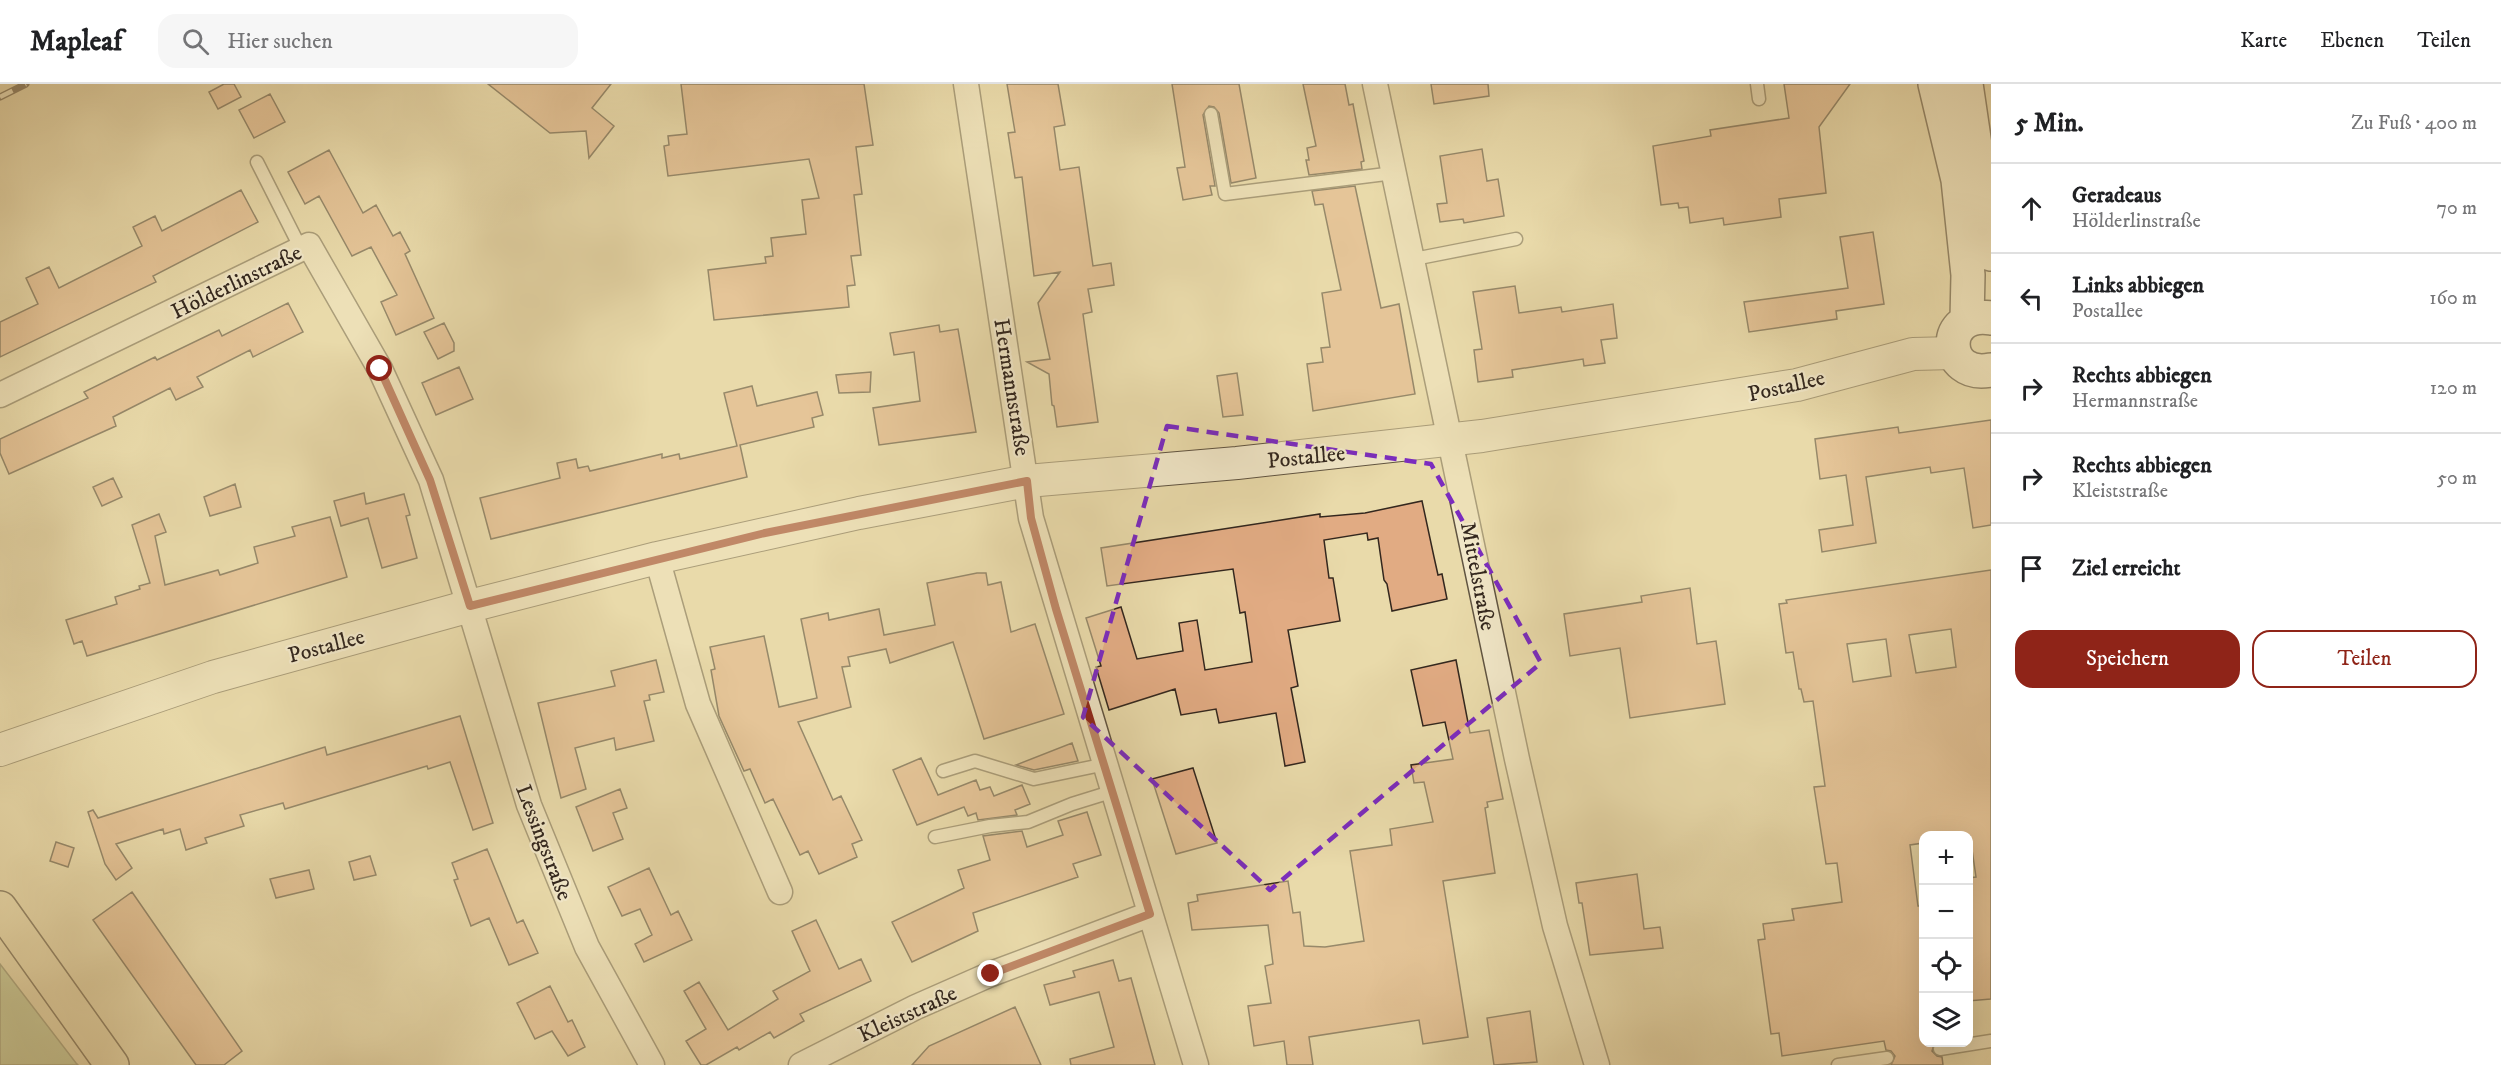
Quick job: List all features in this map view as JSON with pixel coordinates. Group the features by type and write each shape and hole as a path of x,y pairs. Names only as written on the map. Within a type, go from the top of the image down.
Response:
{"main road":[{"path":"1935,84 1958,180 1968,275 1979,319 1955,334 1954,353 1963,367 1978,373 1991,370"},
{"path":"1966,84 1983,151 1991,254"},
{"path":"0,908 112,1065"}],"street":[{"name":"Hermannstraße","path":"966,84 1031,518 1196,1065"},
{"name":"Mittelstraße","path":"1375,84 1414,259 1515,748 1555,926 1597,1065"},
{"name":"Hölderlinstraße","path":"0,395 309,245 380,369 430,480 470,606"},
{"name":"Postallee","path":"0,750 213,676 657,558 859,513 1027,481 1237,463 1452,440 1755,393 1797,385 1913,354 1954,353"},
{"path":"657,558 698,704 780,892"},
{"name":"Lessingstraße","path":"470,606 533,815 587,947 652,1065"},
{"name":"Kleiststraße","path":"801,1065 916,1007 991,974 1150,914"}],"lane":[{"path":"1757,84 1760,99"},
{"path":"1210,114 1225,194 1394,173"},
{"path":"257,162 301,249"},
{"path":"1414,259 1516,239"},
{"path":"943,771 975,761 1034,779 1106,764"},
{"path":"935,837 990,826 1028,822 1072,804 1114,791"},
{"path":"1941,1049 1991,1041"},
{"path":"1838,1065 1887,1058"}],"highlighted area":[{"path":"1167,426 1431,464 1541,663 1270,890 1083,717"}],"green space":[{"path":"0,964 76,1063 78,1065 0,1065"}],"building":[{"path":"224,84 234,84 241,97 218,109 209,92"},
{"path":"488,84 611,84 592,108 614,126 589,158 586,131 550,133"},
{"path":"681,84 864,84 873,145 856,147 862,194 854,195 861,255 851,256 855,285 847,286 849,307 714,320 708,270 766,263 765,257 773,256 771,238 806,234 802,200 819,198 809,159 668,176 664,146 669,145 668,136 687,134"},
{"path":"1007,84 1058,84 1065,125 1054,127 1060,170 1079,167 1093,266 1111,263 1114,285 1088,289 1092,312 1083,314 1098,422 1057,427 1049,374 1027,362 1050,359 1038,303 1060,272 1034,276 1022,177 1015,178 1008,133 1015,132"},
{"path":"1172,84 1239,84 1256,178 1231,183 1219,113 1214,107 1209,106 1203,115 1215,186 1210,186 1212,195 1183,200 1177,168 1185,167"},
{"path":"1303,84 1345,84 1349,105 1353,104 1364,161 1361,162 1362,169 1309,175 1306,160 1309,160 1307,148 1316,146"},
{"path":"1431,84 1488,84 1489,96 1434,104"},
{"path":"1784,84 1850,84 1819,127 1826,193 1779,199 1781,217 1724,225 1723,218 1690,223 1688,207 1679,208 1678,203 1661,205 1653,146 1711,136 1710,130 1789,118"},
{"path":"270,94 285,122 254,138 239,110"},
{"path":"1482,149 1487,181 1498,179 1504,216 1464,223 1463,219 1440,222 1437,204 1447,203 1440,156"},
{"path":"329,150 363,213 376,205 393,236 400,232 410,251 405,254 434,318 396,335 381,302 397,295 371,247 352,256 319,196 305,204 288,172"},
{"path":"1355,186 1381,308 1399,304 1415,394 1313,411 1307,364 1323,362 1321,348 1330,347 1322,293 1341,290 1323,204 1315,205 1312,191"},
{"path":"241,190 258,222 153,276 156,282 0,357 0,322 38,304 26,278 49,267 59,288 142,246 133,227 155,216 162,231"},
{"path":"1873,232 1884,304 1836,311 1837,319 1749,332 1744,302 1848,288 1840,237"},
{"path":"1515,286 1519,313 1561,307 1562,312 1613,304 1617,338 1601,340 1605,363 1584,366 1583,359 1512,370 1513,377 1478,382 1474,350 1482,349 1473,292"},
{"path":"288,303 303,332 253,357 250,350 197,377 203,387 176,400 170,388 113,417 116,426 9,474 0,453 0,439 88,398 84,392 155,357 157,360 219,330 222,336"},
{"path":"444,323 454,343 454,351 438,359 424,332"},
{"path":"939,325 940,332 958,329 976,432 879,445 873,408 920,401 914,352 894,355 890,333"},
{"path":"459,367 473,399 436,415 422,383"},
{"path":"871,372 870,392 839,393 836,375"},
{"path":"1237,373 1243,415 1223,417 1217,376"},
{"path":"752,386 757,406 817,392 823,415 812,418 814,427 740,445 747,477 491,539 480,498 560,478 557,463 576,459 578,468 588,466 590,471 662,454 662,458 679,454 680,459 737,446 724,393"},
{"path":"1991,420 1991,525 1973,528 1964,468 1931,473 1930,467 1866,477 1876,543 1822,552 1819,530 1853,525 1846,475 1820,479 1815,439 1898,427 1899,433"},
{"path":"113,478 122,497 102,506 93,487"},
{"path":"235,484 241,507 210,516 204,497"},
{"path":"364,493 366,504 404,494 410,515 406,516 417,558 382,568 368,518 341,526 334,501"},
{"path":"1422,501 1438,575 1442,574 1447,599 1392,611 1387,584 1384,580 1378,538 1368,540 1367,533 1324,540 1329,578 1333,578 1340,621 1288,630 1298,686 1291,688 1305,762 1285,766 1276,713 1219,723 1216,709 1181,715 1175,689 1109,710 1096,667 1101,666 1086,618 1121,607 1137,659 1183,651 1179,623 1197,620 1205,670 1252,662 1245,612 1240,613 1233,569 1107,586 1101,548 1320,514 1320,517 1365,513"},
{"path":"159,514 166,532 155,536 165,585 218,570 220,575 258,563 254,547 295,536 292,527 330,517 347,577 87,656 82,641 74,644 66,620 117,604 115,597 140,589 139,586 150,583 132,525"},
{"path":"1991,570 1991,999 1973,1001 1973,877 1976,877 1973,831 1919,831 1919,844 1910,845 1919,906 1919,1047 1933,1047 1932,1051 1942,1057 1943,1065 1891,1065 1895,1056 1891,1051 1886,1050 1884,1041 1782,1056 1779,1033 1771,1034 1758,940 1765,939 1763,924 1794,920 1792,909 1842,902 1837,863 1826,864 1814,787 1825,786 1813,701 1804,702 1801,689 1799,689 1793,652 1786,653 1779,604 1787,603 1786,600","holes":["1951,629 1956,667 1916,673 1909,635","1886,639 1891,676 1853,682 1847,644"]},
{"path":"986,573 988,585 1001,582 1011,632 1035,624 1064,714 984,739 953,642 890,663 886,649 848,657 850,666 842,667 851,707 798,722 833,800 841,796 862,840 852,844 857,857 819,874 808,851 800,855 773,799 765,803 750,769 744,771 719,716 711,670 715,669 710,647 764,636 779,707 817,698 801,619 828,613 829,620 879,609 884,635 935,625 927,583"},
{"path":"1690,588 1697,644 1716,641 1725,704 1630,718 1620,648 1570,656 1564,614 1642,602 1641,596"},
{"path":"656,660 664,692 649,695 650,700 644,701 654,741 616,750 614,738 575,748 586,789 561,798 538,703 615,686 611,671"},
{"path":"1456,660 1470,733 1489,730 1503,799 1487,802 1488,807 1485,808 1495,873 1443,881 1468,1037 1423,1044 1419,1020 1309,1037 1313,1065 1287,1065 1284,1041 1254,1046 1248,1006 1271,1003 1265,966 1273,964 1268,925 1192,930 1188,903 1198,901 1197,895 1288,881 1293,913 1300,912 1304,946 1325,947 1364,941 1350,851 1392,845 1390,829 1433,822 1424,782 1414,783 1411,765 1453,759 1445,722 1423,726 1411,670"},
{"path":"460,716 493,823 473,830 450,762 428,769 427,766 285,809 283,803 240,815 244,826 205,838 207,843 186,850 180,829 164,834 163,829 116,844 132,868 116,880 105,864 88,812 93,810 98,818 325,747 327,755"},
{"path":"1072,743 1078,761 1034,770 1016,765"},
{"path":"921,758 938,795 976,780 980,790 990,787 994,796 1022,785 1030,804 1015,810 1017,815 978,820 976,813 968,816 964,807 917,825 893,770"},
{"path":"1193,768 1217,843 1176,854 1152,779"},
{"path":"620,789 627,808 613,813 623,839 593,851 576,807"},
{"path":"1087,812 1101,855 1073,864 1078,877 973,913 978,931 912,962 892,922 964,888 958,870 990,860 983,836 1022,831 1027,847 1063,835 1058,821"},
{"path":"56,842 74,848 68,867 50,861"},
{"path":"487,849 517,923 523,920 538,953 509,965 489,918 471,926 454,880 458,879 452,863"},
{"path":"370,856 376,875 354,880 349,862"},
{"path":"649,868 671,915 678,911 692,940 644,962 635,944 652,935 640,909 622,916 608,887"},
{"path":"309,870 314,889 276,898 270,879"},
{"path":"1637,874 1644,929 1660,927 1663,948 1590,955 1582,903 1579,903 1576,883"},
{"path":"132,892 242,1051 224,1065 196,1065 93,920"},
{"path":"816,920 839,969 861,959 871,981 800,1014 804,1021 774,1038 770,1032 739,1050 737,1047 706,1065 701,1065 686,1041 706,1029 684,991 699,982 728,1030 778,999 773,991 810,971 792,931"},
{"path":"1113,960 1119,981 1131,978 1155,1065 1071,1065 1070,1059 1114,1047 1099,992 1050,1005 1044,985 1075,977 1073,971"},
{"path":"550,986 568,1022 572,1020 585,1047 568,1056 552,1031 535,1039 517,1003"},
{"path":"1015,1007 1041,1065 912,1065 929,1046"},
{"path":"1530,1011 1537,1062 1494,1065 1487,1018"}],"railway":[{"path":"0,97 26,84"}],"route":[{"path":"380,369 430,480 470,606 765,533 1027,481 1031,518 1056,609 1111,780 1150,914 991,974"}]}
